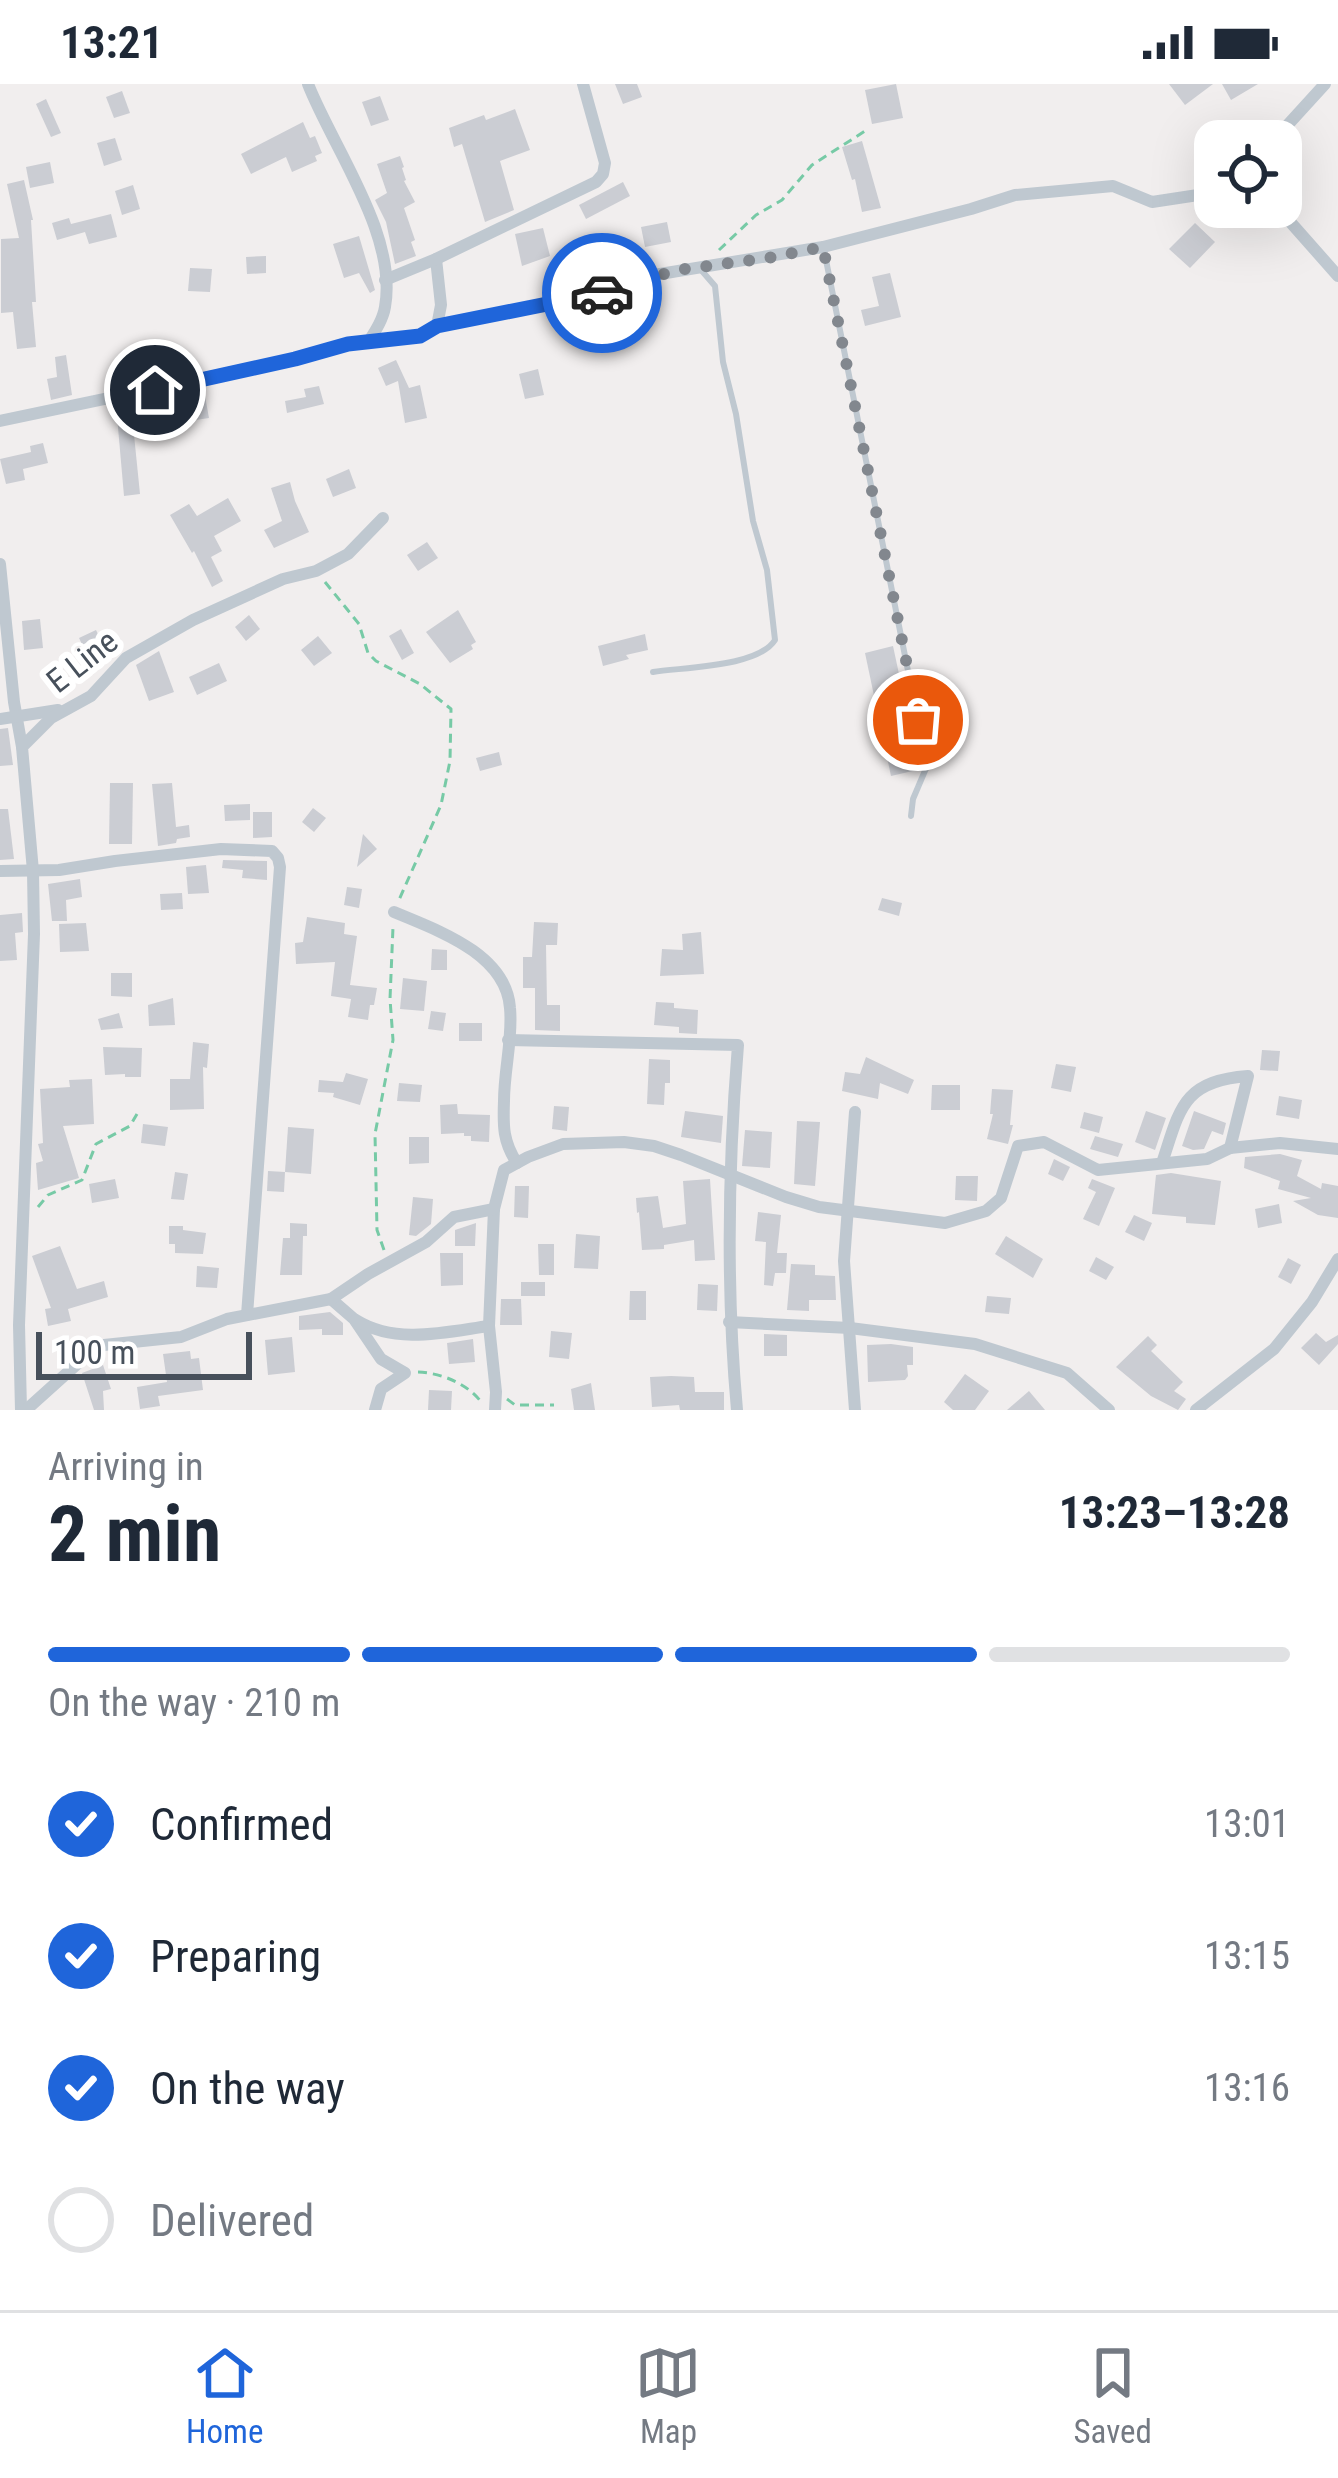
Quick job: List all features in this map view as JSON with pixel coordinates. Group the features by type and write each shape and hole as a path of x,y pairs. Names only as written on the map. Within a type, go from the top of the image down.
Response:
{"street":[{"path":"308,84 357,184 381,254 384,312 369,341"},
{"path":"385,280 596,182 605,164 583,84"},
{"path":"1292,120 1325,84"},
{"path":"0,421 369,341 420,336 437,326 593,296 655,275 823,247 1015,195 1113,186 1152,202 1194,196"},
{"path":"1296,228 1338,276"},
{"path":"436,259 441,305 437,326"},
{"name":"E Line","path":"22,747 51,718 91,696 126,658 193,620 348,554 383,518"},
{"path":"0,563 33,871 19,1325 23,1410"},
{"path":"0,719 70,707"},
{"path":"0,872 59,870 220,849 272,851 278,858 247,1315"},
{"path":"394,912 457,941 497,974 510,1001 503,1136 517,1163"},
{"path":"508,1040 738,1045 729,1174 729,1322 737,1410"},
{"path":"1162,1163 1182,1104 1214,1081 1248,1076 1230,1148"},
{"path":"855,1112 844,1261 855,1410"},
{"path":"490,1410 496,1392 489,1326 494,1210 504,1170 563,1144 655,1146 819,1207 945,1223 986,1211 1001,1198 1018,1146 1044,1142 1098,1170 1208,1159 1230,1148 1280,1143 1338,1149"},
{"path":"23,1410 104,1345 181,1337 227,1319 332,1299 426,1242 454,1217 494,1210"},
{"path":"1196,1410 1274,1349 1334,1276 1338,1259"},
{"path":"332,1299 371,1330 390,1334 489,1326"},
{"path":"354,1318 381,1359 405,1373 381,1389 375,1410"},
{"path":"729,1322 850,1328 975,1344 1067,1373 1109,1410"}],"lane":[{"path":"823,247 927,766 911,816"},
{"path":"653,672 746,659 766,652 775,640 767,570 724,362 715,286 705,268"}],"path":[{"path":"705,268 756,214 782,200 812,165 865,131"},
{"path":"316,571 359,624 368,653 376,662 420,684 451,710 450,760 442,805 394,912 393,1040 375,1134 376,1230 389,1262"},
{"path":"22,1227 48,1195 82,1180 96,1144 130,1126 137,1114"},
{"path":"403,1372 428,1372 455,1381 490,1410"},
{"path":"496,1392 515,1405 554,1405"}],"building":[{"path":"615,84 637,84 642,97 623,104"},
{"path":"896,84 903,118 872,124 865,90"},
{"path":"1169,84 1213,84 1185,105"},
{"path":"1222,84 1258,84 1231,100"},
{"path":"122,91 130,113 114,118 106,97"},
{"path":"380,96 389,120 371,126 362,102"},
{"path":"46,99 61,133 51,137 36,104"},
{"path":"515,109 530,150 500,161 514,210 485,222 462,144 454,147 449,128"},
{"path":"303,122 322,153 315,156 317,161 292,172 286,157 251,174 241,154"},
{"path":"115,138 122,160 104,166 97,143"},
{"path":"862,141 881,208 862,212 842,147"},
{"path":"400,156 404,181 415,202 404,208 416,256 395,264 386,222 375,200 387,193 377,164"},
{"path":"50,162 54,183 30,188 26,167"},
{"path":"24,180 33,220 36,347 17,349 13,312 1,313 1,239 19,238 7,184"},
{"path":"623,182 630,196 586,219 579,205"},
{"path":"133,185 140,209 122,215 115,191"},
{"path":"111,214 117,237 89,244 85,232 57,240 52,223 69,218 71,224"},
{"path":"667,222 671,242 645,247 641,227"},
{"path":"1194,224 1215,242 1190,268 1169,249"},
{"path":"543,228 550,256 522,266 515,234"},
{"path":"359,236 375,290 370,293 359,273 344,278 333,244"},
{"path":"266,256 266,273 247,274 246,257"},
{"path":"190,268 212,269 210,292 188,291"},
{"path":"890,273 901,317 865,326 861,310 879,306 872,277"},
{"path":"66,355 72,395 51,400 47,379 57,377 55,357"},
{"path":"396,360 409,388 420,385 427,418 405,423 398,381 386,386 378,368"},
{"path":"538,369 544,395 525,399 519,374"},
{"path":"319,386 324,404 287,413 285,401 306,397 304,389"},
{"path":"205,396 209,418 156,426 151,404"},
{"path":"132,415 140,494 124,496 117,416"},
{"path":"43,443 48,463 23,469 25,480 6,484 0,459 31,452 30,446"},
{"path":"349,469 356,488 333,497 326,479"},
{"path":"290,482 309,532 274,548 264,530 282,521 271,488"},
{"path":"228,498 241,521 214,536 222,551 211,557 223,581 212,587 170,515 189,504 197,516"},
{"path":"427,542 438,558 418,571 407,555"},
{"path":"458,610 476,642 450,663 426,632"},
{"path":"249,615 260,629 246,641 235,627"},
{"path":"40,619 43,648 24,650 22,621"},
{"path":"401,629 414,653 402,660 389,636"},
{"path":"96,630 104,647 87,655 79,638"},
{"path":"645,634 648,650 603,666 598,646"},
{"path":"318,636 332,653 314,666 301,650"},
{"path":"893,646 919,767 891,776 865,653"},
{"path":"159,651 174,692 149,701 136,665"},
{"path":"219,663 227,681 197,695 189,677"},
{"path":"8,728 13,765 0,766 0,729"},
{"path":"499,752 502,765 480,771 476,758"},
{"path":"110,783 133,783 132,844 109,844"},
{"path":"172,783 176,827 189,825 190,837 158,846 152,784"},
{"path":"250,804 250,820 225,821 224,805"},
{"path":"313,808 326,818 314,832 302,822"},
{"path":"0,809 8,809 14,859 0,860"},
{"path":"253,812 272,812 272,837 253,838"},
{"path":"363,834 377,849 357,867"},
{"path":"223,860 267,861 267,880 242,878 243,870 222,868"},
{"path":"206,865 209,893 188,894 186,867"},
{"path":"80,879 82,897 66,900 67,921 52,921 48,884"},
{"path":"347,887 362,889 359,908 344,905"},
{"path":"182,893 183,909 161,910 160,894"},
{"path":"882,898 902,903 899,916 878,910"},
{"path":"22,913 23,932 15,933 17,960 0,961 0,915"},
{"path":"307,917 345,923 344,934 357,936 350,985 377,988 368,1020 348,1017 351,999 331,996 335,962 296,964 295,943 303,942"},
{"path":"534,922 558,923 557,945 546,945 547,1005 560,1005 560,1031 535,1030 535,988 523,988 523,957 532,957"},
{"path":"86,923 89,951 60,952 59,924"},
{"path":"701,932 704,974 660,976 662,949 683,950 682,934"},
{"path":"432,949 447,950 447,970 431,970"},
{"path":"111,973 132,973 132,997 111,996"},
{"path":"403,978 427,981 424,1011 400,1009"},
{"path":"173,998 175,1025 149,1026 148,1005"},
{"path":"656,1002 698,1010 697,1034 654,1025"},
{"path":"431,1011 446,1013 443,1031 428,1029"},
{"path":"119,1013 123,1028 101,1030 98,1019"},
{"path":"459,1023 482,1023 482,1041 459,1041"},
{"path":"193,1042 209,1044 207,1068 203,1067 204,1109 170,1110 170,1079 190,1079"},
{"path":"103,1047 142,1048 141,1077 105,1075"},
{"path":"1262,1050 1280,1051 1278,1071 1260,1070"},
{"path":"866,1057 914,1080 908,1094 880,1083 878,1099 842,1091 845,1072 860,1074"},
{"path":"649,1059 670,1060 664,1105 647,1104"},
{"path":"1056,1064 1076,1067 1071,1092 1051,1088"},
{"path":"346,1073 368,1079 360,1105 333,1097 334,1093 318,1092 319,1080 343,1082"},
{"path":"92,1079 94,1124 63,1126 79,1178 38,1190 36,1163 43,1161 38,1144 43,1143 40,1089 70,1087 69,1080"},
{"path":"399,1083 422,1085 420,1102 397,1101"},
{"path":"932,1085 960,1085 960,1110 931,1110"},
{"path":"992,1089 1013,1090 1008,1144 987,1139"},
{"path":"1279,1096 1302,1100 1299,1119 1276,1115"},
{"path":"457,1104 458,1114 490,1115 489,1142 471,1141 464,1133 441,1134 440,1105"},
{"path":"554,1106 569,1107 567,1131 552,1129"},
{"path":"685,1111 723,1116 721,1143 681,1137"},
{"path":"1146,1111 1166,1118 1155,1150 1135,1142"},
{"path":"1194,1111 1226,1123 1223,1135 1212,1131 1204,1149 1182,1146"},
{"path":"1084,1112 1103,1117 1099,1133 1080,1128"},
{"path":"797,1121 820,1122 815,1186 794,1184"},
{"path":"143,1124 168,1127 165,1146 141,1143"},
{"path":"288,1127 314,1129 311,1174 285,1172"},
{"path":"745,1130 772,1132 770,1168 742,1166"},
{"path":"1095,1136 1123,1144 1118,1157 1090,1149"},
{"path":"409,1137 429,1137 429,1163 409,1164"},
{"path":"1280,1154 1302,1160 1297,1176 1321,1189 1322,1183 1338,1186 1338,1218 1318,1215 1293,1201 1311,1198 1278,1189 1280,1181 1244,1168 1245,1157"},
{"path":"1054,1159 1070,1167 1063,1181 1048,1174"},
{"path":"268,1171 285,1172 284,1192 267,1191"},
{"path":"175,1172 188,1174 184,1200 171,1199"},
{"path":"1156,1175 1221,1181 1215,1225 1152,1214"},
{"path":"956,1176 978,1176 977,1201 955,1200"},
{"path":"115,1179 119,1198 92,1203 89,1184"},
{"path":"710,1179 715,1260 695,1261 694,1240 642,1250 636,1198 658,1196 663,1228 686,1224 683,1181"},
{"path":"1092,1179 1115,1188 1099,1226 1083,1219 1096,1192 1088,1188"},
{"path":"515,1186 529,1186 528,1218 514,1217"},
{"path":"413,1197 433,1199 431,1224 416,1236 409,1235"},
{"path":"1279,1204 1282,1223 1258,1228 1255,1209"},
{"path":"758,1212 781,1215 777,1253 787,1253 786,1273 775,1273 773,1286 764,1285 766,1242 755,1241"},
{"path":"1134,1215 1152,1223 1144,1241 1125,1232"},
{"path":"290,1223 307,1224 302,1275 280,1275 283,1238 290,1238"},
{"path":"476,1223 475,1246 455,1246 455,1230"},
{"path":"169,1226 206,1233 203,1254 175,1253 175,1244 169,1244"},
{"path":"576,1234 600,1236 598,1269 574,1268"},
{"path":"1006,1236 1043,1259 1033,1278 995,1254"},
{"path":"538,1244 554,1244 554,1275 539,1275"},
{"path":"60,1246 77,1289 104,1281 108,1297 68,1309 71,1321 48,1326 45,1309 51,1308 32,1256"},
{"path":"440,1253 463,1253 463,1285 441,1286"},
{"path":"1096,1257 1114,1267 1106,1280 1089,1271"},
{"path":"1288,1258 1301,1265 1291,1284 1278,1277"},
{"path":"791,1264 815,1265 815,1275 835,1276 836,1300 809,1300 809,1311 787,1310"},
{"path":"197,1266 219,1268 217,1288 196,1287"},
{"path":"521,1282 545,1282 545,1296 521,1296"},
{"path":"698,1284 718,1285 717,1311 697,1310"},
{"path":"630,1291 646,1291 646,1320 629,1320"},
{"path":"987,1296 1011,1298 1009,1314 985,1312"},
{"path":"501,1299 521,1299 522,1325 500,1325"},
{"path":"330,1312 343,1323 343,1335 299,1330 299,1316"},
{"path":"551,1331 572,1333 569,1359 549,1357"},
{"path":"1316,1333 1326,1342 1338,1335 1338,1344 1319,1365 1301,1348"},
{"path":"764,1334 787,1335 787,1356 764,1356"},
{"path":"1148,1336 1157,1345 1151,1351 1183,1382 1174,1391 1186,1399 1178,1410 1151,1396 1116,1367"},
{"path":"292,1337 295,1372 268,1375 265,1340"},
{"path":"473,1339 475,1362 449,1364 447,1343"},
{"path":"867,1345 913,1347 908,1376 868,1382"},
{"path":"190,1351 191,1359 199,1358 203,1390 158,1396 160,1406 140,1409 137,1387 167,1382 163,1354"},
{"path":"103,1365 111,1389 103,1391 104,1410 94,1410 82,1373"},
{"path":"965,1374 989,1391 975,1410 953,1410 944,1402"},
{"path":"650,1377 694,1377 695,1392 724,1392 724,1410 652,1407"},
{"path":"591,1383 595,1410 574,1410 571,1389"},
{"path":"429,1390 452,1391 451,1410 428,1410"},
{"path":"1029,1391 1045,1410 1007,1410"}],"way so far":[{"path":"602,293 677,270 823,247 918,720"}],"route":[{"path":"155,390 348,344 420,336 437,326 602,293"}]}
